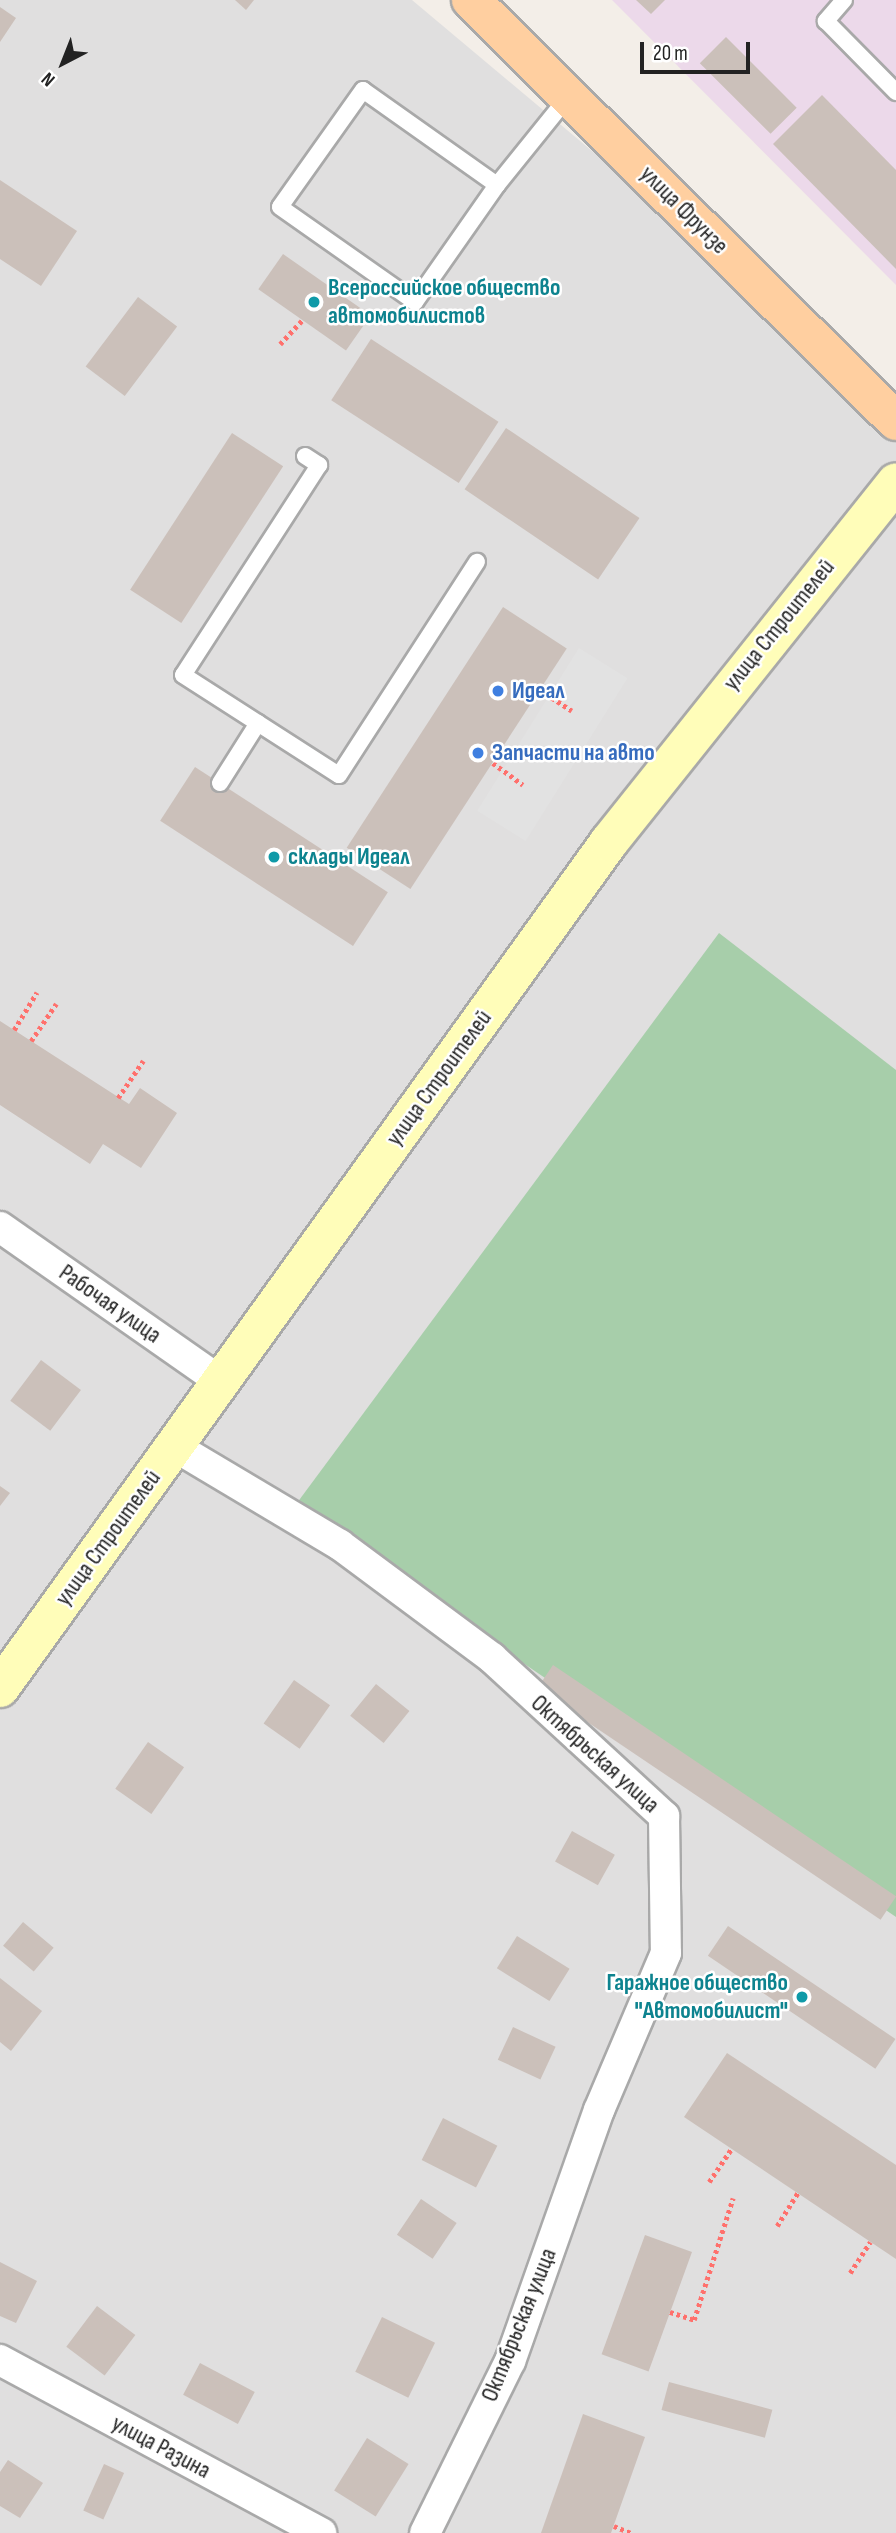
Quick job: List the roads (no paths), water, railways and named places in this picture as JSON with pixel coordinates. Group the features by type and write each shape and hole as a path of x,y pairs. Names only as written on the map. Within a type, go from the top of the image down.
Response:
{"main road":[{"name":"улица Фрунзе","path":"471,0 570,95 896,421"}],"street":[{"name":"улица Строителей","path":"0,1688 609,842 896,482"},
{"name":"Рабочая улица","path":"0,1227 220,1381"},
{"name":"Октябрьская улица","path":"174,1446 340,1545 492,1658 664,1816 666,1952 599,2110 510,2361 425,2533"},
{"name":"улица Разина","path":"0,2360 321,2533"}],"lane":[{"path":"844,0 825,21 896,92"},
{"path":"497,185 363,90 281,206 415,302 497,185 570,95"},
{"path":"304,456 319,465 183,675 339,775 477,562"},
{"path":"220,783 258,723"}],"place":[{"name":"Всероссийское общество автомобилистов","path":"314,302"},
{"name":"Идеал","path":"498,691"},
{"name":"Запчасти на авто","path":"478,753"},
{"name":"склады Идеал","path":"274,857"},
{"name":"Гаражное общество \"Автомобилист\"","path":"802,1997"}]}
